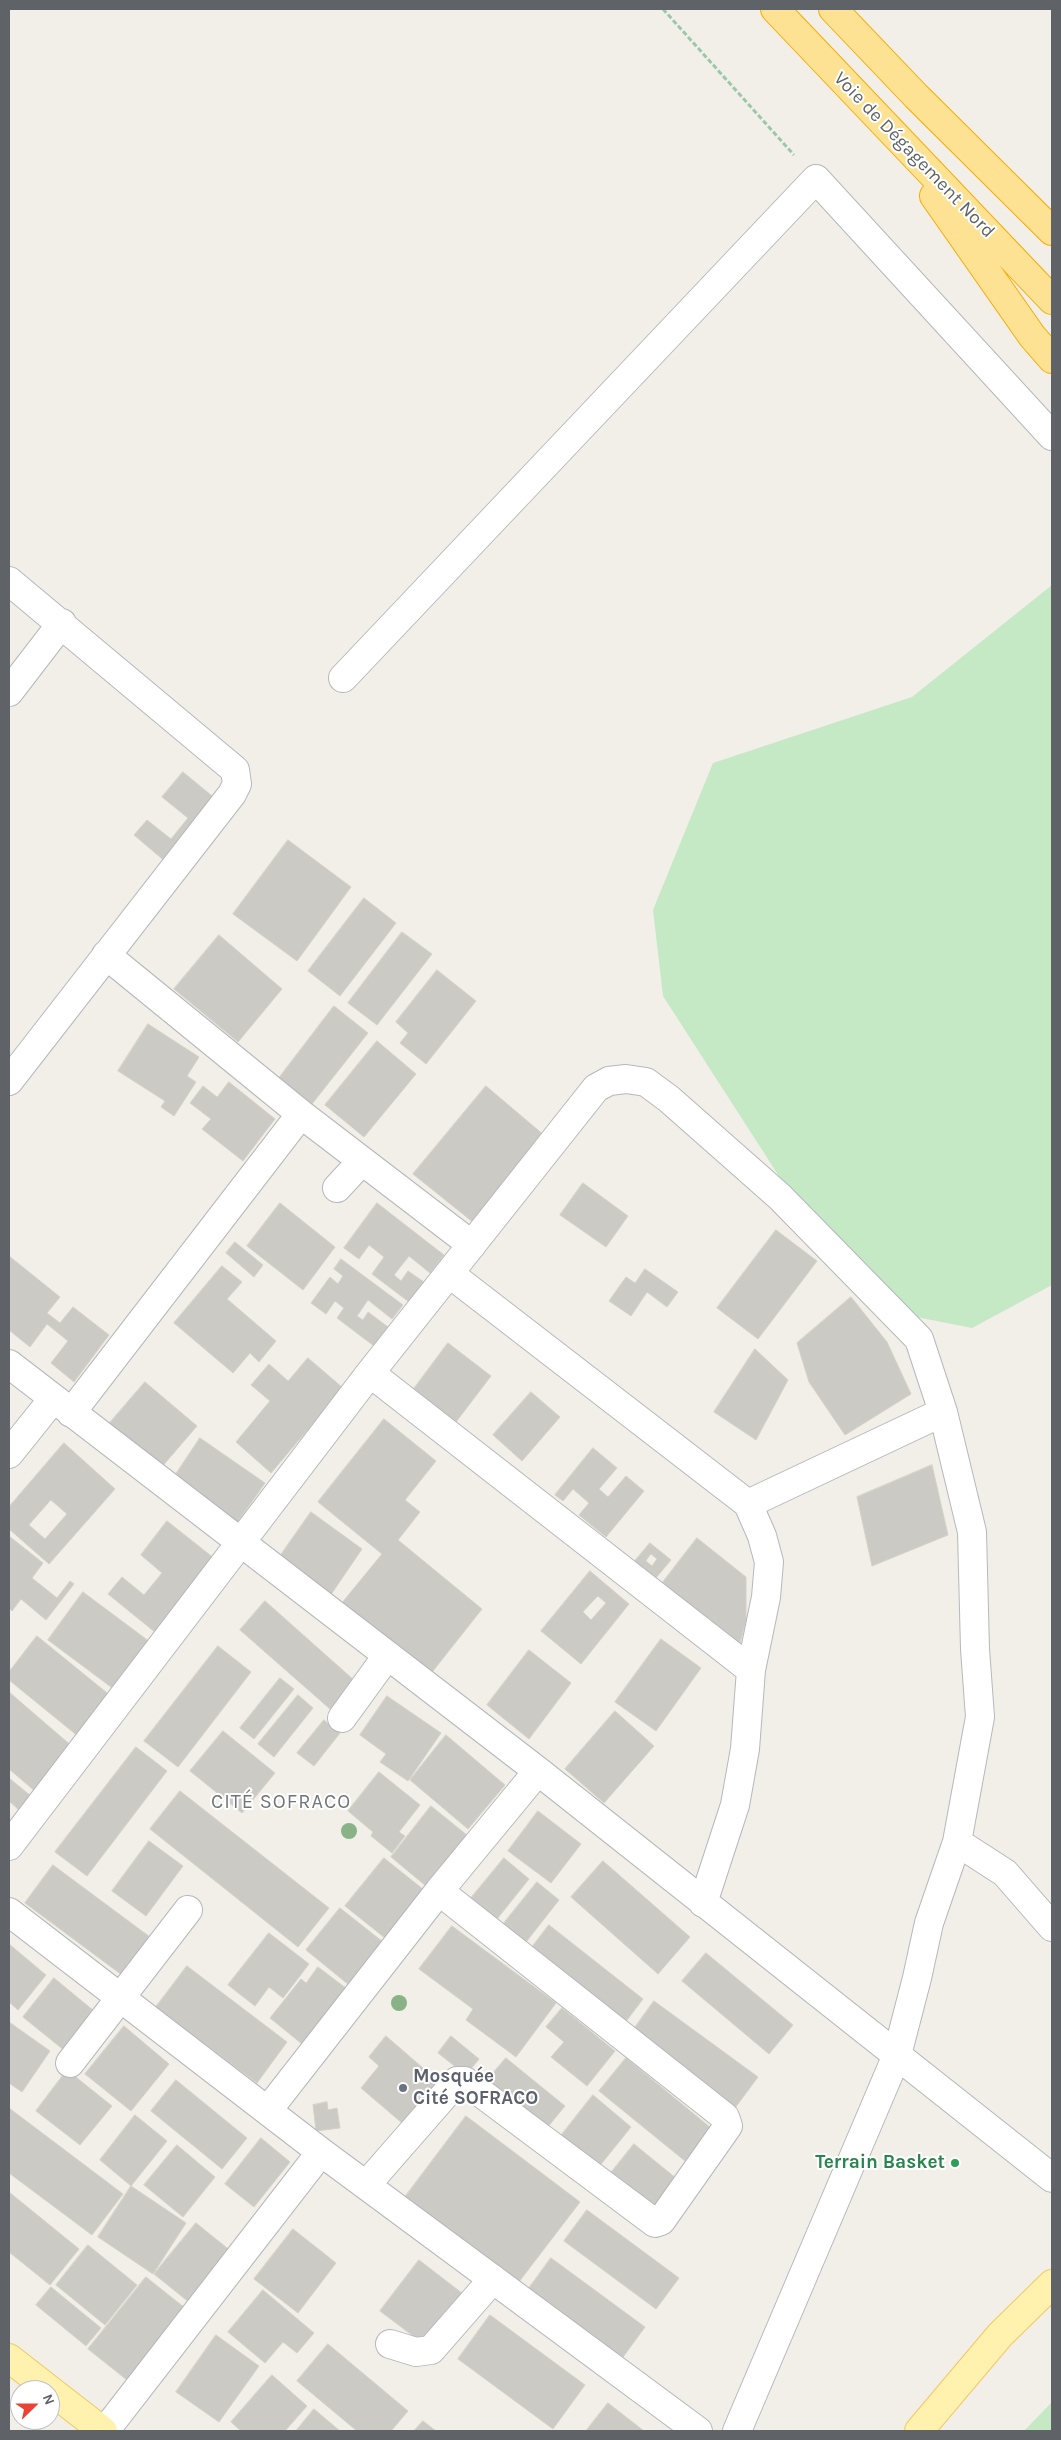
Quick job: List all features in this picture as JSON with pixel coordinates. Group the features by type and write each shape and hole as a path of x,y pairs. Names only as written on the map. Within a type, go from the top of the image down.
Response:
{"highway":[{"name":"Voie de Dégagement Nord","path":"775,9 1052,300"},
{"path":"833,9 916,96 1052,231"},
{"path":"916,96 1052,212"},
{"path":"882,121 1032,336 1052,359"}],"main road":[{"path":"919,2431 1000,2335 1052,2284"},
{"path":"9,2358 37,2380"},
{"path":"60,2398 104,2431"}],"street":[{"path":"343,678 816,179 1052,436"},
{"path":"9,580 235,770 237,777 232,794 9,1081"},
{"path":"9,692 62,623"},
{"path":"106,955 301,1114 472,1245"},
{"path":"9,1846 370,1373 596,1088 609,1081 626,1079 646,1082 669,1099 780,1197 919,1339 943,1412 972,1532 975,1649 980,1717 957,1842 929,1922 897,2055 737,2431"},
{"path":"9,1454 62,1406 301,1114"},
{"path":"337,1188 362,1161"},
{"path":"450,1274 748,1504 762,1536 768,1562 766,1597 751,1670 745,1750 735,1805 703,1902"},
{"path":"9,1364 240,1544 538,1771 1052,2178"},
{"path":"370,1373 751,1670"},
{"path":"748,1504 943,1412"},
{"path":"342,1718 387,1656"},
{"path":"268,2110 439,1891 538,1771"},
{"path":"957,1842 1005,1873 1052,1927"},
{"path":"367,2184 457,2081 465,2081 655,2223 661,2220 728,2126 726,2118 439,1891"},
{"path":"70,2063 188,1910"},
{"path":"9,1912 321,2152 367,2184 698,2431"},
{"path":"104,2431 321,2152"},
{"path":"390,2344 416,2352 431,2350 493,2279"}],"path":[{"path":"662,9 816,179"}],"green space":[{"path":"1052,585 1052,1285 972,1328 906,1315 822,1243 663,996 653,910 713,763 912,697"},
{"path":"1052,2402 1052,2431 1024,2431"}],"building":[{"path":"183,772 218,801 167,863 134,835 147,820 171,839 188,818 162,797"},
{"path":"288,840 351,887 297,961 233,914"},
{"path":"364,898 396,923 340,996 308,971"},
{"path":"402,932 432,954 377,1025 348,1003"},
{"path":"219,935 282,989 238,1042 174,989"},
{"path":"437,970 476,1001 426,1064 400,1043 408,1033 396,1022"},
{"path":"334,1006 368,1033 312,1104 279,1078"},
{"path":"148,1024 199,1057 187,1076 196,1082 174,1116 161,1107 165,1101 118,1071"},
{"path":"377,1041 416,1074 364,1137 325,1105"},
{"path":"229,1082 275,1119 243,1161 202,1129 211,1119 190,1103 203,1086 217,1097"},
{"path":"486,1086 545,1136 474,1223 413,1174"},
{"path":"583,1183 628,1216 606,1247 560,1215"},
{"path":"280,1203 335,1247 303,1290 247,1246"},
{"path":"377,1203 444,1255 430,1273 409,1256 394,1275 401,1281 408,1271 424,1282 409,1302 372,1274 384,1257 369,1245 359,1259 344,1248"},
{"path":"776,1230 817,1261 758,1339 717,1308"},
{"path":"235,1242 263,1265 254,1277 226,1253"},
{"path":"9,1256 60,1297 47,1313 60,1323 73,1307 109,1335 74,1382 51,1363 68,1341 47,1324 30,1347 9,1330"},
{"path":"341,1259 403,1305 392,1319 368,1300 357,1316 363,1320 368,1312 388,1327 374,1346 337,1318 344,1308 335,1301 326,1314 311,1303 330,1277 338,1284 343,1276 334,1269"},
{"path":"222,1266 242,1282 227,1299 276,1341 259,1362 250,1353 233,1373 174,1323"},
{"path":"645,1269 678,1292 667,1307 647,1292 631,1316 609,1301 626,1277 635,1283"},
{"path":"851,1297 887,1342 911,1394 845,1435 809,1382 797,1343"},
{"path":"448,1343 491,1376 456,1422 413,1390"},
{"path":"755,1349 788,1380 756,1440 714,1412"},
{"path":"308,1358 343,1388 271,1473 236,1442 270,1401 251,1385 269,1364 288,1381"},
{"path":"145,1382 197,1426 160,1469 108,1425"},
{"path":"531,1392 560,1417 522,1461 493,1435"},
{"path":"384,1419 436,1461 405,1500 420,1512 398,1540 482,1609 429,1676 341,1604 382,1554 318,1502"},
{"path":"200,1438 265,1483 236,1524 172,1480"},
{"path":"64,1443 115,1489 49,1564 9,1529 9,1507","holes":["51,1500 67,1514 45,1539 29,1525"]},
{"path":"593,1448 617,1468 599,1489 608,1497 626,1476 644,1491 606,1537 579,1515 589,1503 573,1489 563,1501 555,1495"},
{"path":"932,1465 948,1535 872,1566 857,1497"},
{"path":"311,1512 362,1549 330,1596 278,1559"},
{"path":"167,1521 215,1559 156,1633 108,1594 122,1577 144,1595 162,1573 141,1555"},
{"path":"9,1536 43,1563 32,1578 57,1598 70,1581 74,1584 46,1620 21,1599 12,1611 9,1608"},
{"path":"697,1538 746,1577 746,1621 738,1650 660,1586"},
{"path":"650,1543 671,1560 655,1579 634,1562","holes":["651,1554 657,1559 652,1566 646,1561"]},
{"path":"590,1571 629,1604 581,1664 541,1631","holes":["598,1596 606,1603 591,1620 583,1612"]},
{"path":"83,1592 150,1642 115,1690 48,1640"},
{"path":"265,1601 355,1681 330,1709 240,1630"},
{"path":"37,1636 112,1697 79,1737 9,1680 9,1672"},
{"path":"661,1639 701,1668 656,1731 615,1702"},
{"path":"218,1646 251,1672 178,1767 144,1741"},
{"path":"529,1650 571,1683 529,1739 487,1705"},
{"path":"280,1678 294,1689 254,1739 240,1728"},
{"path":"9,1692 74,1748 36,1792 9,1769"},
{"path":"298,1695 313,1708 274,1757 258,1744"},
{"path":"387,1696 441,1733 408,1781 380,1762 386,1754 360,1735"},
{"path":"615,1711 654,1746 604,1803 565,1769"},
{"path":"324,1720 340,1733 314,1766 297,1753"},
{"path":"223,1731 275,1773 242,1813 190,1771"},
{"path":"446,1735 505,1785 468,1829 410,1780"},
{"path":"136,1747 167,1771 87,1876 55,1852"},
{"path":"379,1772 420,1805 399,1832 405,1836 392,1853 371,1836 373,1832 348,1811"},
{"path":"9,1778 31,1796 19,1810 10,1802 9,1804"},
{"path":"180,1791 329,1908 298,1947 150,1829"},
{"path":"431,1806 473,1840 432,1891 391,1857"},
{"path":"538,1811 581,1844 551,1883 508,1851"},
{"path":"149,1841 183,1866 146,1916 112,1891"},
{"path":"384,1858 424,1890 385,1938 345,1906"},
{"path":"504,1858 529,1879 497,1919 471,1898"},
{"path":"603,1861 690,1937 658,1974 571,1897"},
{"path":"53,1865 154,1940 126,1978 25,1903"},
{"path":"537,1882 559,1900 523,1946 500,1928"},
{"path":"340,1908 383,1942 349,1985 306,1950"},
{"path":"549,1925 643,1999 624,2024 529,1951"},
{"path":"452,1926 556,2003 516,2057 466,2020 473,2009 419,1969"},
{"path":"269,1933 309,1964 283,1998 269,1987 255,2006 228,1985"},
{"path":"9,1944 46,1975 18,2010 9,2002"},
{"path":"706,1953 793,2025 769,2054 682,1981"},
{"path":"187,1966 287,2042 257,2083 156,2007"},
{"path":"318,1967 351,1992 307,2048 270,2018 301,1979 306,1983"},
{"path":"54,1978 100,2016 70,2055 23,2017"},
{"path":"654,2001 758,2077 735,2108 631,2033"},
{"path":"562,2008 615,2051 587,2086 551,2057 564,2042 546,2027"},
{"path":"9,2022 50,2051 22,2092 9,2083"},
{"path":"124,2026 169,2064 131,2111 85,2074"},
{"path":"386,2036 438,2081 402,2123 361,2088 379,2066 369,2057"},
{"path":"451,2036 479,2059 466,2075 438,2053"},
{"path":"506,2058 565,2106 542,2134 483,2085"},
{"path":"626,2058 711,2128 685,2161 599,2091"},
{"path":"67,2070 112,2106 80,2145 36,2111"},
{"path":"176,2080 247,2138 222,2169 151,2111"},
{"path":"593,2095 631,2127 594,2173 556,2142"},
{"path":"327,2102 328,2110 337,2108 340,2128 316,2131 313,2105"},
{"path":"9,2108 123,2194 92,2235 9,2173"},
{"path":"135,2115 167,2141 131,2186 100,2160"},
{"path":"466,2116 580,2202 515,2287 402,2201"},
{"path":"261,2138 290,2162 254,2207 225,2184"},
{"path":"634,2144 677,2179 649,2214 606,2179"},
{"path":"177,2145 215,2177 183,2217 144,2185"},
{"path":"131,2186 186,2223 153,2274 98,2237"},
{"path":"9,2192 79,2249 50,2285 9,2252"},
{"path":"587,2210 679,2278 656,2309 564,2241"},
{"path":"196,2223 232,2252 190,2303 154,2274"},
{"path":"293,2229 336,2263 298,2313 254,2279"},
{"path":"88,2245 137,2285 105,2325 56,2285"},
{"path":"551,2258 645,2327 618,2364 524,2295"},
{"path":"419,2260 467,2297 429,2348 380,2311"},
{"path":"146,2277 185,2308 127,2380 88,2349"},
{"path":"51,2287 101,2328 86,2346 36,2305"},
{"path":"263,2290 314,2333 297,2353 283,2342 265,2363 228,2332"},
{"path":"490,2315 585,2385 553,2429 458,2359"},
{"path":"216,2335 259,2366 219,2422 176,2392"},
{"path":"328,2344 408,2411 391,2431 357,2431 297,2381"},
{"path":"272,2375 307,2406 285,2431 241,2431 231,2422"},
{"path":"608,2403 644,2431 586,2431"},
{"path":"314,2409 340,2431 296,2431"},
{"path":"423,2421 436,2431 414,2431"}],"place":[{"name":"Mosquée Cité SOFRACO","path":"403,2088"},
{"name":"Terrain Basket","path":"955,2163"}],"district":[{"name":"CITÉ SOFRACO","path":"281,1802"}]}
